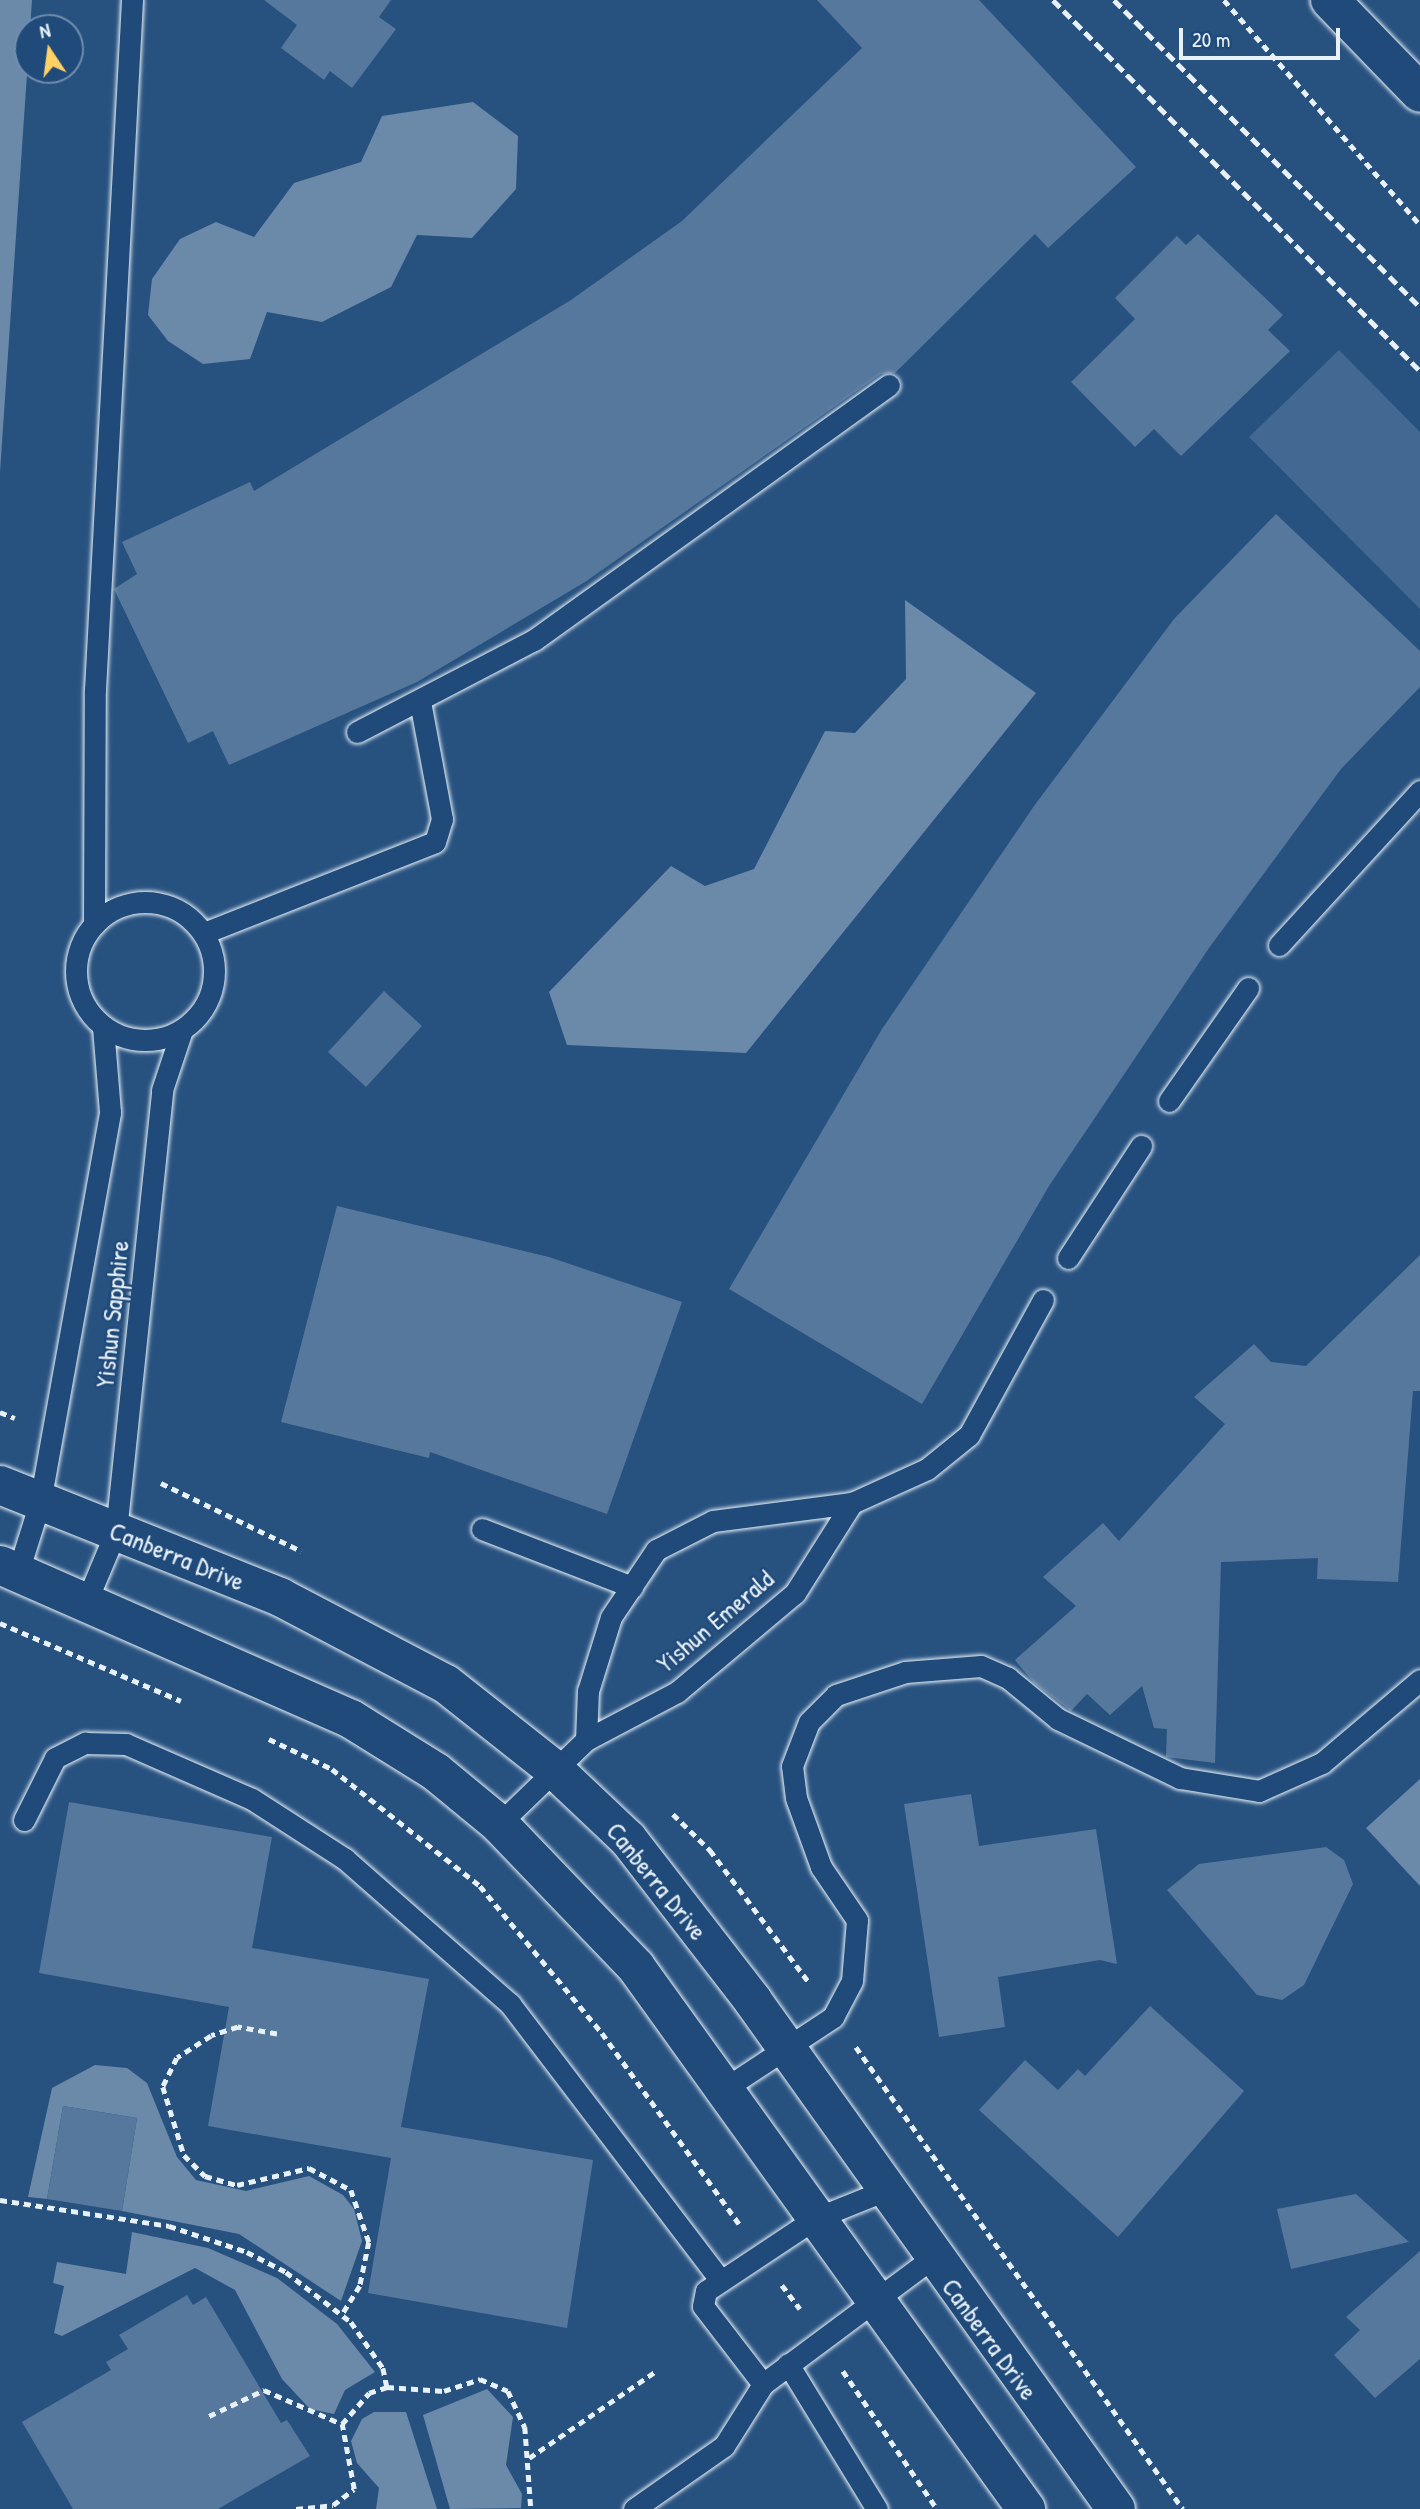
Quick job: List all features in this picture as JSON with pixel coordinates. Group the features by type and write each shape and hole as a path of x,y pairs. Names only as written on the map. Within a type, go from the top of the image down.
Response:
{"street":[{"path":"1330,0 1420,93"},
{"name":"Canberra Drive","path":"0,1485 280,1597 446,1684 556,1771 628,1839 783,2047 886,2190 931,2259 1116,2509"},
{"path":"9,1569 87,1600 351,1719 436,1772 499,1824 628,1958 1026,2509"}],"lane":[{"path":"94,924 97,622 131,0"},
{"path":"357,732 420,702 534,640 890,385"},
{"path":"94,924 113,909 153,902 190,918 204,933 435,842 442,819 420,702"},
{"path":"1279,944 1420,792"},
{"name":"Yishun Sapphire","path":"9,1569 38,1501 110,1112 103,1026 78,988 76,965 94,924"},
{"name":"Yishun Sapphire","path":"87,1600 116,1531 162,1090 182,1030 210,997 213,953 204,933"},
{"path":"1169,1101 1248,988"},
{"path":"103,1026 141,1040 182,1030"},
{"path":"1068,1258 1141,1146"},
{"path":"586,1740 588,1691 611,1617 656,1550 713,1521 852,1503 927,1469 969,1435 1043,1300"},
{"name":"Yishun Emerald","path":"499,1824 586,1740 677,1692 795,1593 852,1503"},
{"path":"482,1529 632,1587"},
{"path":"723,2089 783,2047 833,2017 852,1981 858,1920 821,1867 796,1798 792,1766 809,1723 836,1695 905,1672 981,1666 1007,1678 1058,1719 1180,1778 1259,1791 1322,1763 1420,1680"},
{"path":"24,1820 55,1758 85,1743 126,1744 252,1799 345,1859 510,2004 721,2281"},
{"path":"763,2384 703,2306 706,2291 816,2218 886,2190"},
{"path":"634,2509 724,2446 763,2384 931,2259"},
{"path":"788,2364 877,2509"}],"path":[{"path":"1224,0 1420,225"},
{"path":"666,1807 710,1850 945,2165 1183,2509"},
{"path":"277,2035 238,2027 211,2036 177,2058 163,2087 184,2155 205,2176 237,2185 309,2168 351,2190 369,2242 360,2286 342,2315"},
{"path":"0,2200 215,2239 286,2273 342,2315 383,2368 387,2388"},
{"path":"529,2458 656,2371"},
{"path":"296,2509 333,2505 354,2489 342,2424 352,2406 387,2388 444,2391 480,2379 500,2383 525,2427 531,2509"},
{"path":"209,2416 264,2389 342,2424"}],"shaded area":[{"path":"0,0 32,0 31,14 14,14 14,84 26,84 0,472"},
{"path":"473,102 518,136 516,189 472,238 417,235 391,287 322,322 267,312 250,359 203,364 168,341 148,315 152,279 180,239 216,222 254,237 294,183 361,162 382,116"},
{"path":"1339,350 1420,432 1420,609 1249,437"},
{"path":"905,600 1036,693 746,1053 567,1045 549,992 671,866 705,886 754,869 825,731 855,733 906,679"},
{"path":"1420,1779 1420,1886 1366,1828"},
{"path":"95,2065 127,2068 147,2083 177,2157 196,2180 246,2191 309,2176 343,2195 354,2209 362,2241 341,2301 239,2234 122,2211 137,2118 63,2106 47,2199 28,2197 52,2088"},
{"path":"132,2232 208,2248 277,2278 337,2324 375,2372 345,2390 334,2414 310,2409 282,2379 235,2290 195,2268 62,2336 54,2333 64,2286 53,2283 57,2262 126,2274"},
{"path":"487,2389 513,2417 506,2465 522,2494 521,2508 450,2509 423,2415"},
{"path":"374,2412 406,2412 437,2509 376,2509 379,2488 357,2463 351,2441 362,2419"}],"building":[{"path":"264,0 391,0 379,17 396,29 352,88 330,71 324,80 281,48 297,25"},
{"path":"817,0 979,0 1136,167 1048,248 1035,234 895,373 881,374 585,582 417,682 229,765 213,731 188,743 114,589 137,574 122,542 250,482 254,491 571,300 682,221 862,48"},
{"path":"1198,234 1283,315 1268,330 1290,351 1181,456 1154,429 1135,447 1071,382 1135,319 1115,298 1177,236 1186,245"},
{"path":"1276,514 1420,651 1420,687 1341,769 1209,948 1049,1186 922,1404 729,1289 882,1029 1034,806 1174,619"},
{"path":"384,991 422,1026 366,1087 328,1052"},
{"path":"337,1206 549,1257 682,1302 607,1514 430,1452 429,1458 281,1422"},
{"path":"1420,1255 1420,1391 1413,1391 1398,1582 1317,1579 1318,1558 1221,1562 1215,1763 1166,1757 1167,1729 1154,1728 1142,1686 1110,1715 1087,1694 1071,1711 1034,1683 1015,1660 1076,1606 1043,1577 1103,1523 1119,1541 1225,1424 1194,1397 1254,1344 1271,1362 1306,1366"},
{"path":"971,1794 979,1846 1096,1829 1117,1964 1100,1960 998,1977 1005,2027 939,2037 904,1804"},
{"path":"69,1802 272,1837 252,1948 429,1979 401,2127 593,2160 567,2328 368,2293 391,2158 208,2126 229,2007 39,1973"},
{"path":"1326,1847 1344,1860 1353,1884 1304,1985 1282,2000 1257,1995 1167,1890 1199,1864"},
{"path":"1150,2006 1244,2091 1118,2237 979,2110 1025,2060 1058,2090 1078,2069 1085,2076"},
{"path":"63,2106 137,2118 122,2211 47,2199"},
{"path":"1356,2194 1409,2242 1291,2269 1277,2209"},
{"path":"1420,2251 1420,2359 1375,2398 1334,2355 1360,2330 1346,2317"},
{"path":"187,2295 193,2305 206,2297 281,2423 287,2420 310,2456 218,2509 73,2509 22,2422 111,2370 106,2362 128,2349 119,2335"}],"railway":[{"path":"1053,0 1420,371"},
{"path":"1114,0 1420,307"}]}
